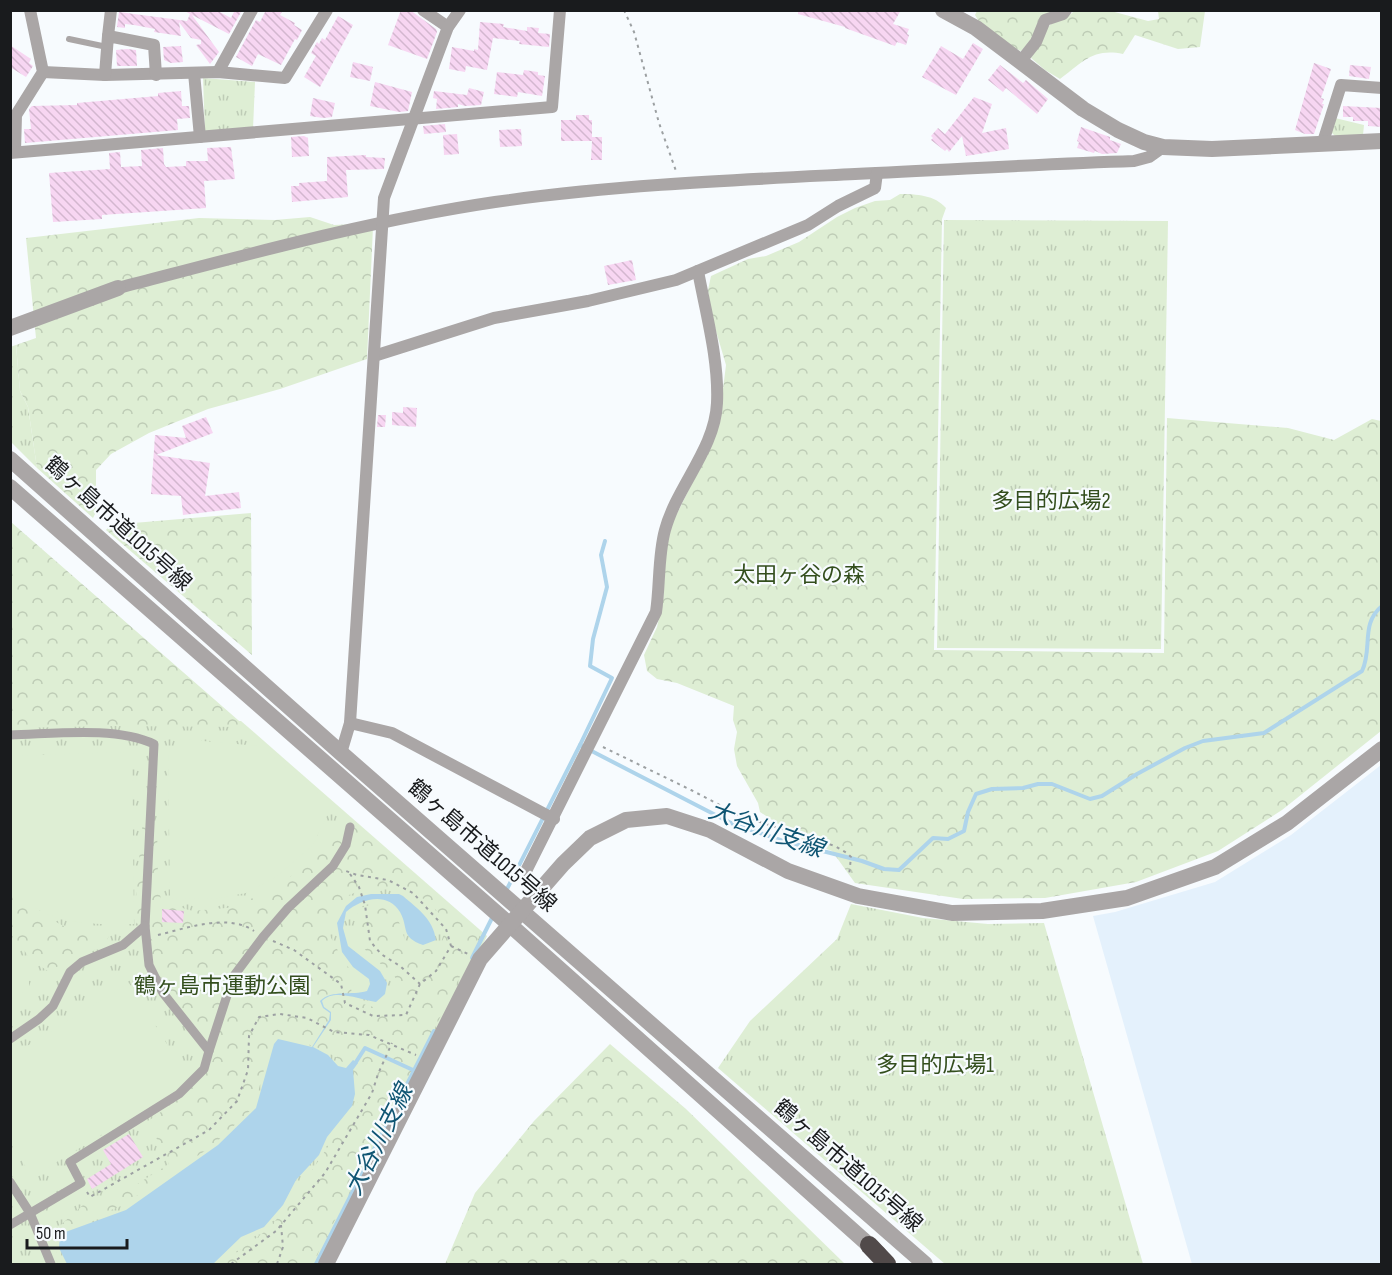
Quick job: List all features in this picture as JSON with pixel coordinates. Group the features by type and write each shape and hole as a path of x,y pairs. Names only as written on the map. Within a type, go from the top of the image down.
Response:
{"highway":[{"path":"869,1245 889,1264"}],"street":[{"path":"30,10 43,72 15,115 13,152 552,106 560,10"},
{"path":"105,75 111,10"},
{"path":"218,72 252,10"},
{"path":"43,72 105,75 218,72 285,78 327,10"},
{"path":"423,10 448,27"},
{"path":"341,753 350,723 384,198 448,27 460,10"},
{"path":"943,10 976,28 1083,109 1118,130 1144,142 1163,147 1212,149 1382,141"},
{"path":"1020,62 1036,42 1046,20 1063,14 1066,10"},
{"path":"108,41 154,45 156,75"},
{"path":"194,73 200,137"},
{"path":"1322,145 1341,85 1382,88"},
{"path":"10,328 118,288 272,248 382,222 515,200 680,182 1134,161 1149,157 1163,147"},
{"path":"374,356 494,318 588,301 676,280 808,225 838,206 875,188 877,173"},
{"path":"526,871 656,612 665,529 711,431 717,404 715,367 698,271"},
{"name":"鶴ヶ島市道1015号線","path":"10,459 341,753 925,1264"},
{"name":"鶴ヶ島市道1015号線","path":"10,486 509,924 869,1245"},
{"path":"350,723 392,733 554,819"},
{"path":"10,735 114,733 140,738 154,744 146,926 149,965 163,993 209,1050"},
{"path":"326,1264 480,959 563,864 590,838 626,820 667,816 710,830 788,870 858,896 952,913 1041,910 1127,898 1215,867 1287,823 1382,749"},
{"path":"10,1225 81,1183 70,1162 179,1094 204,1069 233,977 262,937 288,908 333,866 346,845 350,827"},
{"path":"10,1039 53,1006 70,972 82,962 123,945 146,926"},
{"path":"10,1182 30,1213 51,1264"}],"lane":[{"path":"69,39 108,41"}],"path":[{"path":"624,10 634,32 659,123 680,182"},
{"path":"592,742 741,816 835,846 851,857 849,876"},
{"path":"147,939 198,925 225,923 246,925 262,937 294,950 341,984 345,1003 373,1016 406,1015 420,984 436,971 452,946 446,929 413,893 388,880 348,872 333,866"},
{"path":"348,872 359,887 365,905 370,941 381,954 400,966 420,984"},
{"path":"81,1183 90,1197 208,1130 237,1101 248,1070 249,1036 260,1017 280,1014 307,1018 334,1032 369,1035 429,1061"},
{"path":"231,1264 281,1225 325,1173 372,1093 392,1044"},
{"path":"277,1264 284,1247 281,1225"}],"shaded area":[{"path":"1381,765 1381,1264 1192,1264 1093,916 1115,912 1215,882 1291,835"}],"green space":[{"path":"977,11 1054,11 1043,15 1030,42 1021,51 1001,41 983,27 975,15"},
{"path":"1074,11 1111,11 1148,21 1159,19 1158,11 1205,11 1200,47 1178,49 1135,35 1123,54 1096,55 1082,62 1060,79 1031,58 1049,26"},
{"path":"203,78 255,82 253,129 205,133"},
{"path":"1335,118 1364,125 1363,135 1335,136 1330,131"},
{"name":"太田ヶ谷の森","path":"900,194 931,198 946,208 942,219 934,650 1164,653 1167,418 1288,428 1334,440 1372,419 1381,421 1381,731 1282,810 1218,851 1136,882 1045,898 963,899 855,883 832,851 804,841 760,812 758,803 737,766 734,749 737,732 733,720 734,706 677,683 657,679 647,671 644,655 657,627 663,600 667,534 699,469 720,413 726,365 711,314 708,290 711,276 748,259 766,256 799,242 855,208 875,201 890,200"},
{"path":"310,217 334,225 356,224 373,227 367,359 280,389 208,409 149,433 111,454 96,470 96,512 93,518 37,468 28,407 20,391 16,345 36,338 26,238 199,218 275,220"},
{"name":"多目的広場2","path":"944,220 1168,221 1161,649 937,648"},
{"path":"16,345 20,391 28,407 37,468 11,442 10,347"},
{"path":"251,513 252,655 106,530 110,525"},
{"path":"11,522 246,727 11,728"},
{"name":"鶴ヶ島市運動公園","path":"11,717 241,721 487,936 321,1264 11,1264"},
{"path":"181,739 260,746 332,805 313,845 276,877 246,893 214,899 170,898 168,753"},
{"path":"123,752 132,763 134,924 83,923 52,916 37,909 11,887 11,756"},
{"path":"345,818 480,935 433,1032 312,1264 221,1264 267,1230 286,1209 358,1102 357,1075 340,1060 323,1050 283,1037 268,1055 254,1107 211,1147 121,1206 62,1230 61,1255 65,1264 58,1264 53,1232 83,1205 115,1198 169,1164 147,1122 195,1085 216,1054 159,980 151,956 154,942 135,921 143,820 157,824 158,879 161,901 192,911 237,907 291,876 326,844","holes":["373,886 395,888 427,900 446,921 440,946 423,950 405,940 397,916 377,903 360,908 354,924 361,946 395,977 395,999 380,1009 353,1001 351,988 360,981 344,962 329,934 332,916 349,895"]},
{"path":"10,894 18,902 77,933 109,936 104,945 48,971 31,960 11,932"},
{"name":"多目的広場1","path":"851,904 923,918 988,924 1044,923 1143,1264 945,1264 718,1068 750,1021 837,939"},
{"path":"11,938 29,968 29,988 11,999"},
{"path":"129,983 190,1081 32,1177 11,1143 11,1056"},
{"path":"610,1044 686,1109 845,1264 445,1264 475,1193 534,1121"}],"water":[{"path":"371,894 403,896 428,920 436,940 423,945 411,939 406,932 400,912 388,901 374,899 366,901 346,912 343,928 348,946 380,971 387,983 385,994 376,1002 340,995 327,997 322,1001 324,1007 331,1012 331,1020 313,1047 328,1055 338,1066 346,1068 353,1060 358,1063 353,1070 355,1094 352,1106 327,1137 319,1155 296,1180 283,1205 264,1227 241,1237 213,1264 67,1264 59,1248 60,1234 126,1210 218,1145 256,1108 274,1044 278,1039 312,1047 329,1020 330,1013 323,1008 320,1001 330,995 367,991 370,984 369,979 353,967 342,952 337,923 346,906 357,897"}],"building":[{"path":"183,10 216,10 231,18 235,10 241,12 229,34 192,15 219,52 210,64 196,45 201,44 201,40 191,38 179,22 181,36 154,32 155,29 134,25 125,24 125,28 117,27 119,12 187,21 190,14"},
{"path":"266,10 283,10 280,15 295,23 294,25 302,30 281,65 258,54 252,66 236,57 256,20 260,22"},
{"path":"401,10 410,10 436,29 437,32 427,59 388,45"},
{"path":"798,10 901,10 893,24 909,29 907,34 909,35 906,45 897,42 895,46 845,27 798,14"},
{"path":"338,16 353,25 320,87 304,77 316,56 311,53 317,42 319,44 322,38 325,40"},
{"path":"480,22 504,24 503,27 527,31 527,27 539,28 538,33 550,34 549,47 493,38 487,70 466,66 465,72 449,69 452,47 478,50"},
{"path":"973,43 983,49 956,95 922,77 941,46 963,59"},
{"path":"10,45 31,59 29,63 33,66 26,77 10,67"},
{"path":"181,46 183,62 171,63 164,60 163,47"},
{"path":"116,50 136,50 137,66 117,66"},
{"path":"353,62 373,67 370,81 350,77"},
{"path":"1314,63 1331,69 1321,98 1324,99 1322,104 1324,104 1314,134 1305,134 1295,130"},
{"path":"1000,65 1023,83 1026,80 1048,99 1037,114 1006,88 1003,92 988,80"},
{"path":"1350,65 1371,67 1369,79 1349,76"},
{"path":"524,70 538,72 538,75 545,76 542,96 518,92 517,97 494,94 497,72 523,75"},
{"path":"375,82 412,92 408,111 399,112 370,106"},
{"path":"469,88 484,92 481,105 458,104 458,107 436,109 437,99 433,98 434,91 467,95"},
{"path":"181,91 182,106 189,106 190,118 177,119 178,130 25,143 24,129 31,129 29,109 32,106 77,105 77,103 158,96 158,93"},
{"path":"974,97 992,104 982,133 1006,128 1009,149 966,156 962,136 949,152 931,140 933,138 931,136 938,128 945,134"},
{"path":"313,98 335,103 332,117 310,116"},
{"path":"1343,106 1382,108 1382,127 1368,126 1368,121 1353,121 1353,117 1343,117"},
{"path":"576,115 589,115 589,120 592,120 592,137 602,137 602,160 591,160 592,141 561,141 561,120 576,120"},
{"path":"445,124 446,132 424,134 423,126"},
{"path":"1081,127 1110,137 1110,140 1121,144 1117,153 1102,154 1095,151 1094,153 1077,148"},
{"path":"521,129 522,146 500,147 499,130"},
{"path":"457,134 459,154 444,155 443,135"},
{"path":"291,137 308,138 309,156 292,157"},
{"path":"231,147 235,179 204,181 206,208 102,215 102,219 53,222 49,173 110,169 109,153 120,152 121,167 142,166 141,150 163,148 166,167 186,166 186,161 208,161 207,148"},
{"path":"366,155 366,157 385,158 384,169 346,170 348,197 292,202 291,186 299,186 299,183 327,181 327,157"},
{"path":"632,260 636,280 608,285 604,266"},
{"path":"403,407 417,408 416,427 392,425 392,412 403,413"},
{"path":"378,415 386,415 385,427 377,427"},
{"path":"206,417 213,433 156,455 210,463 205,496 239,492 241,508 183,515 181,496 151,494 155,435 186,438 182,426"},
{"path":"162,909 184,911 183,923 162,922"},
{"path":"129,1134 143,1157 92,1189 87,1179 111,1164 103,1150"}],"waterway":[{"path":"580,745 612,678 590,666 593,639 607,587 601,555 605,541"},
{"name":"大谷川支線","path":"506,891 580,745 731,823 783,841 862,861 884,869 899,870 933,838 948,839 964,831 968,812 976,794 992,789 1052,784 1090,799 1102,796 1137,774 1203,741 1264,733 1362,671 1367,654 1371,621 1382,606"},
{"name":"大谷川支線","path":"472,958 493,916"},
{"name":"大谷川支線","path":"316,1264 434,1031"},
{"path":"356,1062 365,1048 413,1070"}]}
